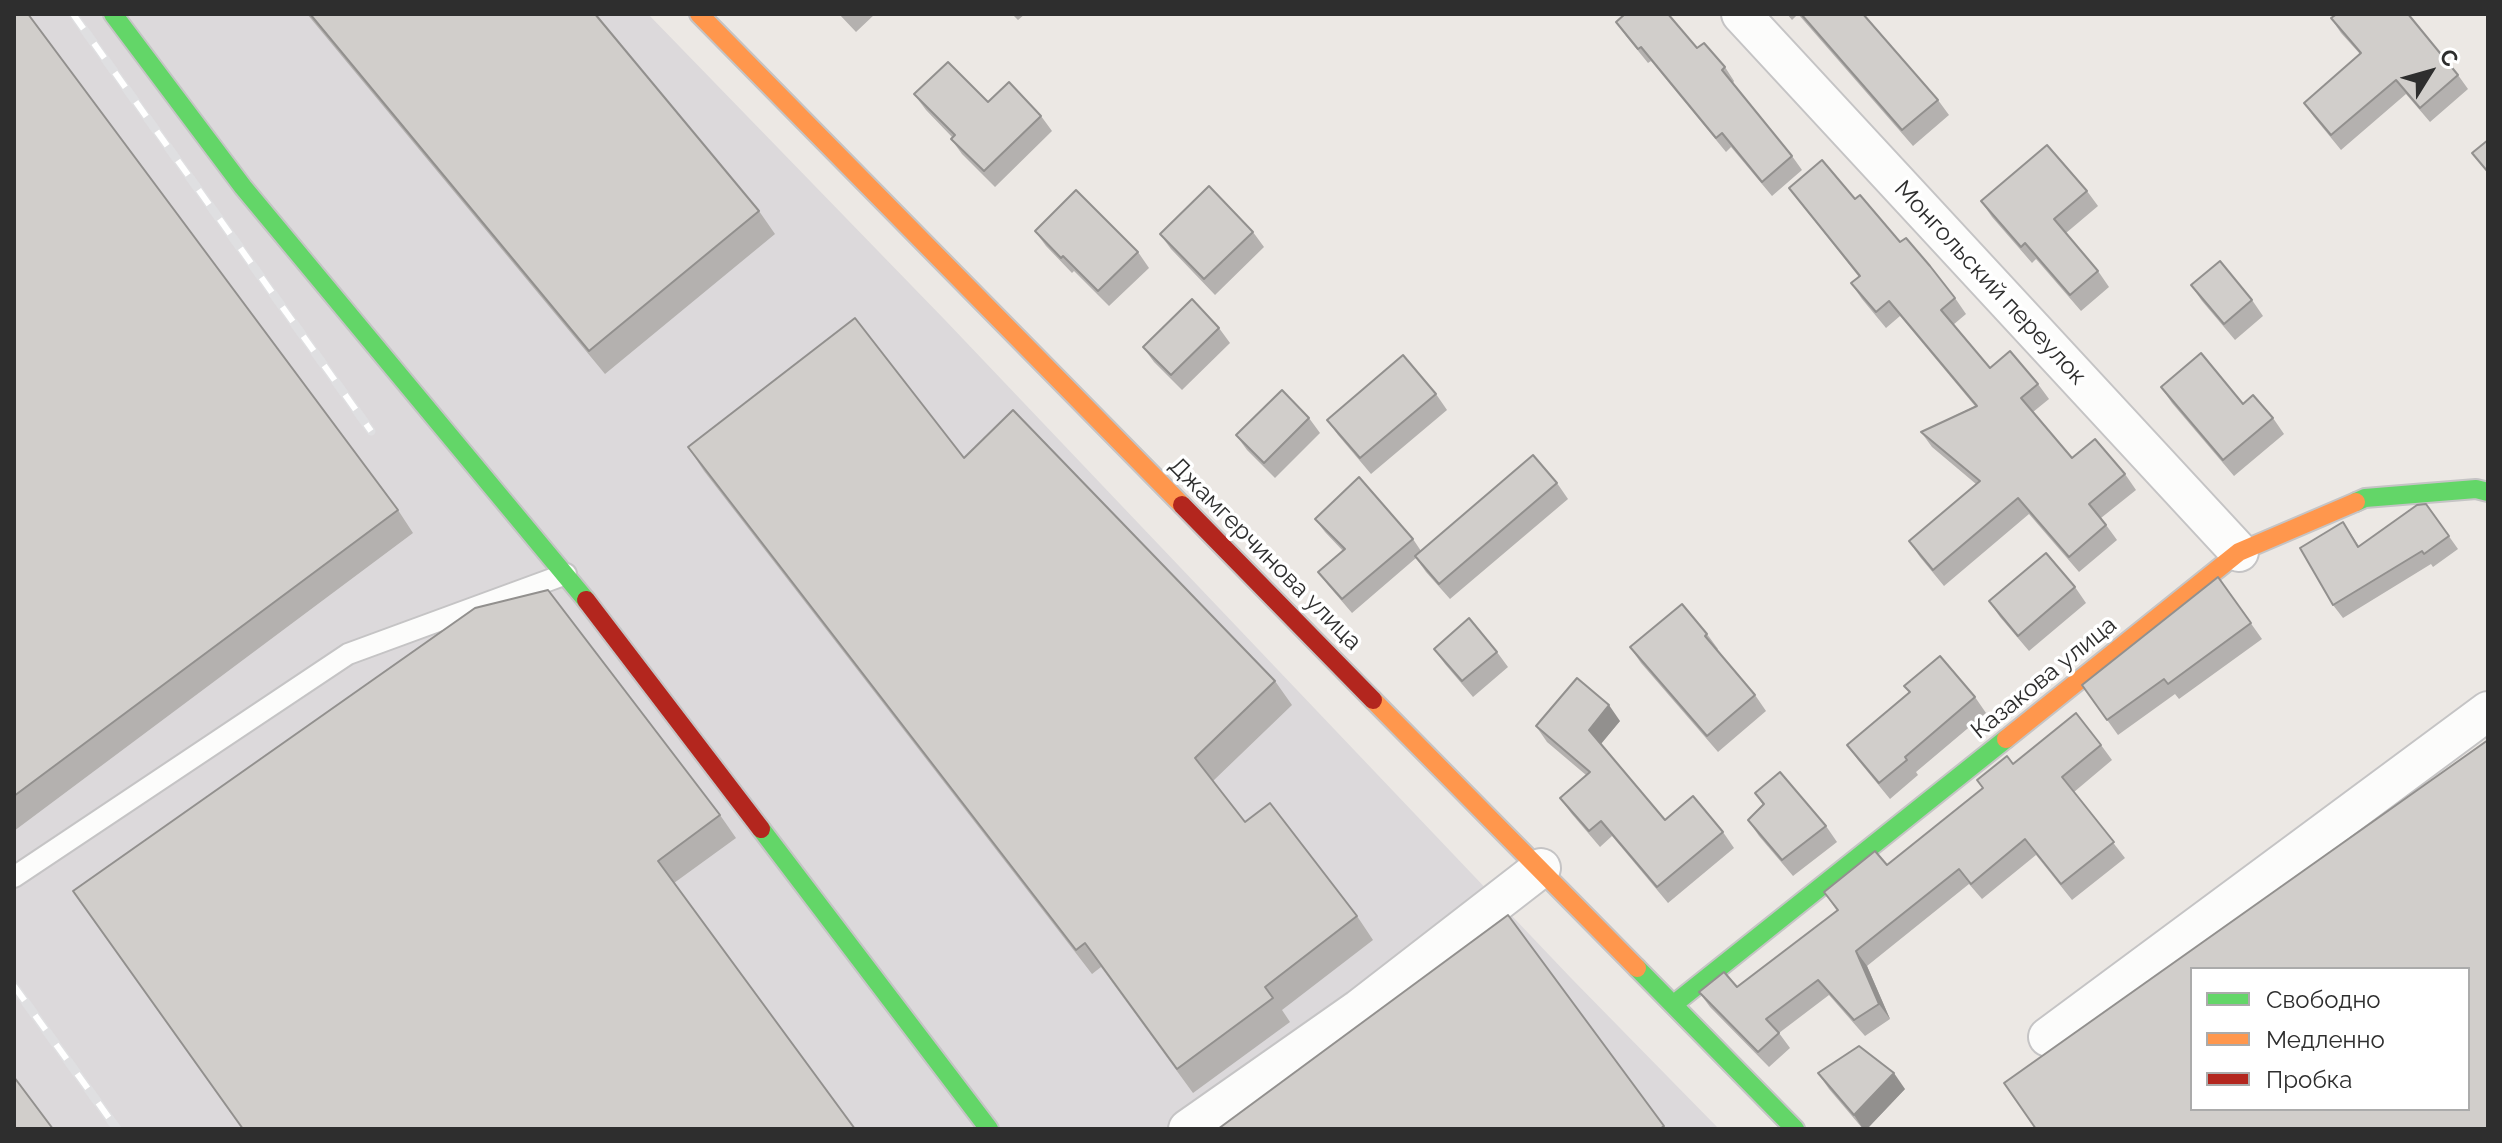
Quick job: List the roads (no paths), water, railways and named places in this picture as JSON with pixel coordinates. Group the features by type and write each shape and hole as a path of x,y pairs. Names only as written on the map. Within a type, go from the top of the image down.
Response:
{"street":[{"path":"113,14 243,187 566,574 989,1129"},
{"name":"Джамгерчинова улица","path":"699,14 1795,1129"},
{"name":"Монгольский переулок","path":"1741,14 2239,552"},
{"name":"Казакова улица","path":"1674,1004 2239,552 2365,498 2476,489 2488,492"},
{"path":"2048,1037 2488,711"},
{"path":"1188,1129 1359,1009 1541,868"}],"lane":[{"path":"14,877 348,654 566,574"}],"railway":[{"path":"73,14 371,431"},
{"path":"14,986 117,1129"}]}
